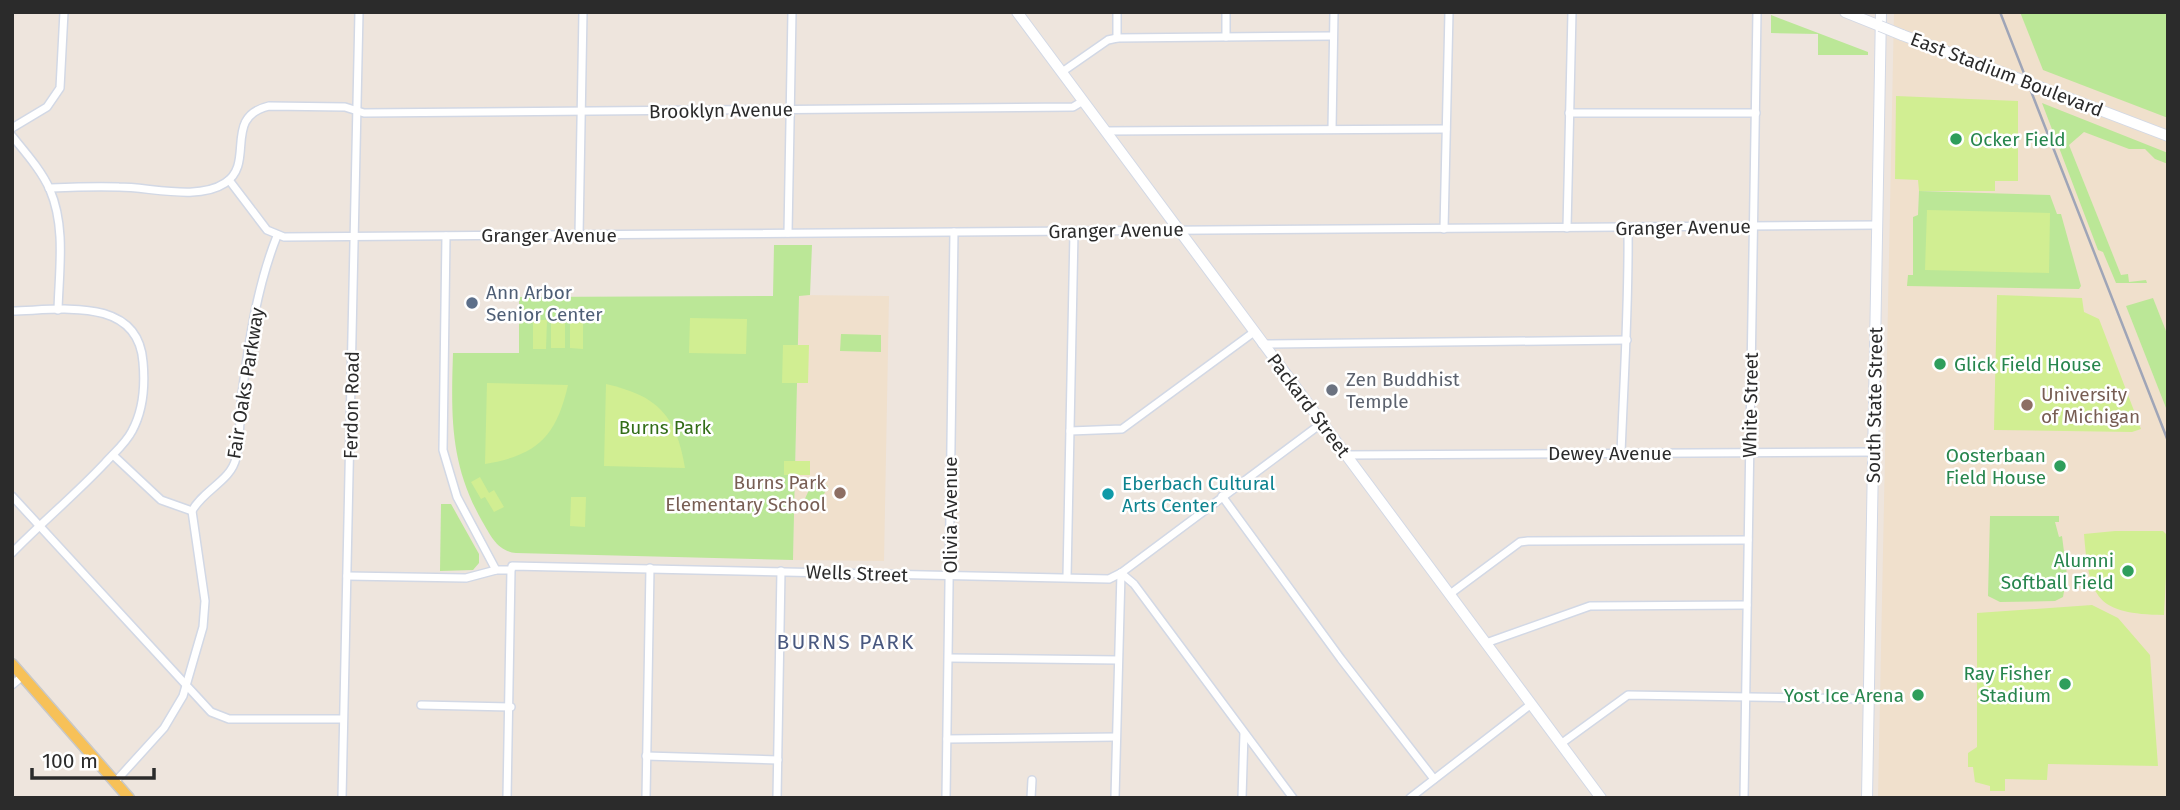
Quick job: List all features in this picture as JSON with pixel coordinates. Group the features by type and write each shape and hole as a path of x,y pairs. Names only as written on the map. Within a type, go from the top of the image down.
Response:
{"main road":[{"name":"Packard Street","path":"1017,12 1601,798"},
{"name":"East Stadium Boulevard","path":"1846,12 2168,136"},
{"name":"South State Street","path":"1867,798 1881,12"},
{"path":"12,664 129,798"}],"street":[{"path":"12,128 47,107 60,88 64,12"},
{"name":"Ferdon Road","path":"342,798 359,12"},
{"path":"579,235 583,12"},
{"path":"788,233 792,12"},
{"path":"1116,38 1117,12"},
{"path":"1226,12 1226,37"},
{"path":"1332,129 1334,12"},
{"path":"1444,229 1449,12"},
{"path":"1567,228 1572,12"},
{"name":"White Street","path":"1744,798 1757,12"},
{"path":"1062,72 1108,40 1116,38 1333,36"},
{"name":"Brooklyn Avenue","path":"229,180 238,162 243,125 258,108 581,112 1073,107 1083,101"},
{"path":"1570,113 1756,113"},
{"path":"1105,131 1446,129"},
{"path":"12,136 49,188 60,236 58,310"},
{"path":"49,188 120,187 203,191 229,180 267,230 277,236"},
{"name":"Granger Avenue","path":"277,236 1877,225"},
{"path":"1621,453 1627,340 1628,228"},
{"name":"Olivia Avenue","path":"946,798 954,232"},
{"path":"1067,577 1074,232"},
{"name":"Fair Oaks Parkway","path":"192,511 198,500 230,472 236,459 242,395 259,293 277,236"},
{"path":"446,236 443,450 457,497 496,570"},
{"path":"12,311 103,312 123,321 136,332 141,344 144,380 139,411 130,435 74,497 12,553"},
{"path":"1070,431 1122,429 1254,332"},
{"path":"1262,344 1627,340"},
{"name":"Wells Street","path":"347,576 466,578 496,570 511,570 512,566 1109,579 1121,573 1322,423"},
{"name":"Dewey Avenue","path":"1347,455 1873,452"},
{"path":"113,455 161,500 192,511 205,601 203,627 186,686 164,728 115,782"},
{"path":"12,496 208,709 229,719 343,719"},
{"path":"1222,496 1341,659 1434,779"},
{"path":"1450,594 1520,542 1748,540"},
{"path":"646,798 650,568"},
{"path":"507,798 511,708 511,570"},
{"path":"777,798 781,571"},
{"path":"1115,798 1121,573"},
{"path":"1121,573 1134,584 1293,798"},
{"path":"1486,643 1590,606 1747,605"},
{"path":"949,658 1118,660"},
{"path":"12,685 23,676"},
{"path":"1562,743 1628,695 1869,699"},
{"path":"421,705 511,708"},
{"path":"1410,798 1530,705"},
{"path":"1242,798 1244,733"},
{"path":"947,739 1116,737"},
{"path":"646,757 778,760"},
{"path":"1031,798 1032,780"}],"shaded area":[{"name":"University of Michigan","path":"1894,12 2168,12 2168,798 1878,798"},
{"name":"Burns Park Elementary School","path":"799,295 889,296 884,561 793,560"}],"green space":[{"path":"2020,12 2168,12 2168,118 2043,70"},
{"path":"1771,15 1868,52 1868,55 1818,55 1818,34 1771,33"},
{"name":"Ocker Field","path":"1896,96 2018,101 2018,181 1995,181 1995,191 1919,191 1918,180 1895,179"},
{"path":"2042,103 2168,153 2168,164 2155,159 2145,149 2129,149 2084,132 2069,145 2121,275 2128,274 2129,282 2146,280 2147,283 2116,283 2103,252 2098,250"},
{"path":"1919,191 2050,195 2057,214 2061,214 2081,286 2079,289 1907,286 1908,275 1913,275 1913,217 1918,215"},
{"path":"1927,210 2050,213 2049,273 1925,270"},
{"name":"Burns Park","path":"774,245 812,245 810,295 799,296 793,560 516,553 499,546 488,532 471,500 458,460 452,398 453,353 519,353 519,297 773,296"},
{"path":"1997,295 2082,298 2084,312 2099,319 2141,429 2132,432 1994,430"},
{"path":"2153,298 2168,336 2168,413 2126,306"},
{"path":"690,318 747,319 746,354 689,353"},
{"path":"551,319 565,320 565,348 551,348"},
{"path":"533,320 547,320 546,349 533,349"},
{"path":"570,320 583,320 583,349 570,348"},
{"path":"841,334 881,335 881,352 840,351"},
{"path":"783,345 809,345 808,383 782,383"},
{"path":"487,383 568,385 557,418 542,441 518,455 485,464"},
{"path":"606,384 639,395 662,411 676,434 685,468 604,466"},
{"path":"784,461 810,461 810,475 784,475"},
{"path":"480,477 489,493 494,490 504,507 494,512 485,497 481,499 471,482"},
{"path":"814,479 828,486 817,508 810,510 803,503"},
{"path":"571,497 586,497 585,527 570,526"},
{"path":"441,504 451,504 479,554 479,563 473,570 440,571"},
{"path":"1990,516 2059,516 2059,522 2055,522 2059,537 2062,536 2067,575 2063,597 2055,601 2000,602 1988,596"},
{"name":"Alumni Softball Field","path":"2163,531 2168,536 2164,615 2124,611 2111,606 2101,599 2094,588 2089,574 2084,534"},
{"name":"Ray Fisher Stadium","path":"2092,605 2118,618 2150,655 2158,766 2048,764 2047,780 2005,779 2005,791 1990,791 1990,786 1975,782 1973,767 1968,767 1968,753 1977,747 1977,613"}],"railway":[{"path":"2000,12 2168,441"}],"place":[{"name":"Ocker Field","path":"1956,139"},
{"name":"Ann Arbor Senior Center","path":"472,303"},
{"name":"Glick Field House","path":"1940,364"},
{"name":"Zen Buddhist Temple","path":"1332,390"},
{"name":"University of Michigan","path":"2027,405"},
{"name":"Oosterbaan Field House","path":"2060,466"},
{"name":"Burns Park Elementary School","path":"840,493"},
{"name":"Eberbach Cultural Arts Center","path":"1108,494"},
{"name":"Alumni Softball Field","path":"2128,571"},
{"name":"Ray Fisher Stadium","path":"2065,684"},
{"name":"Yost Ice Arena","path":"1918,695"}],"district":[{"name":"BURNS PARK","path":"846,642"}]}
